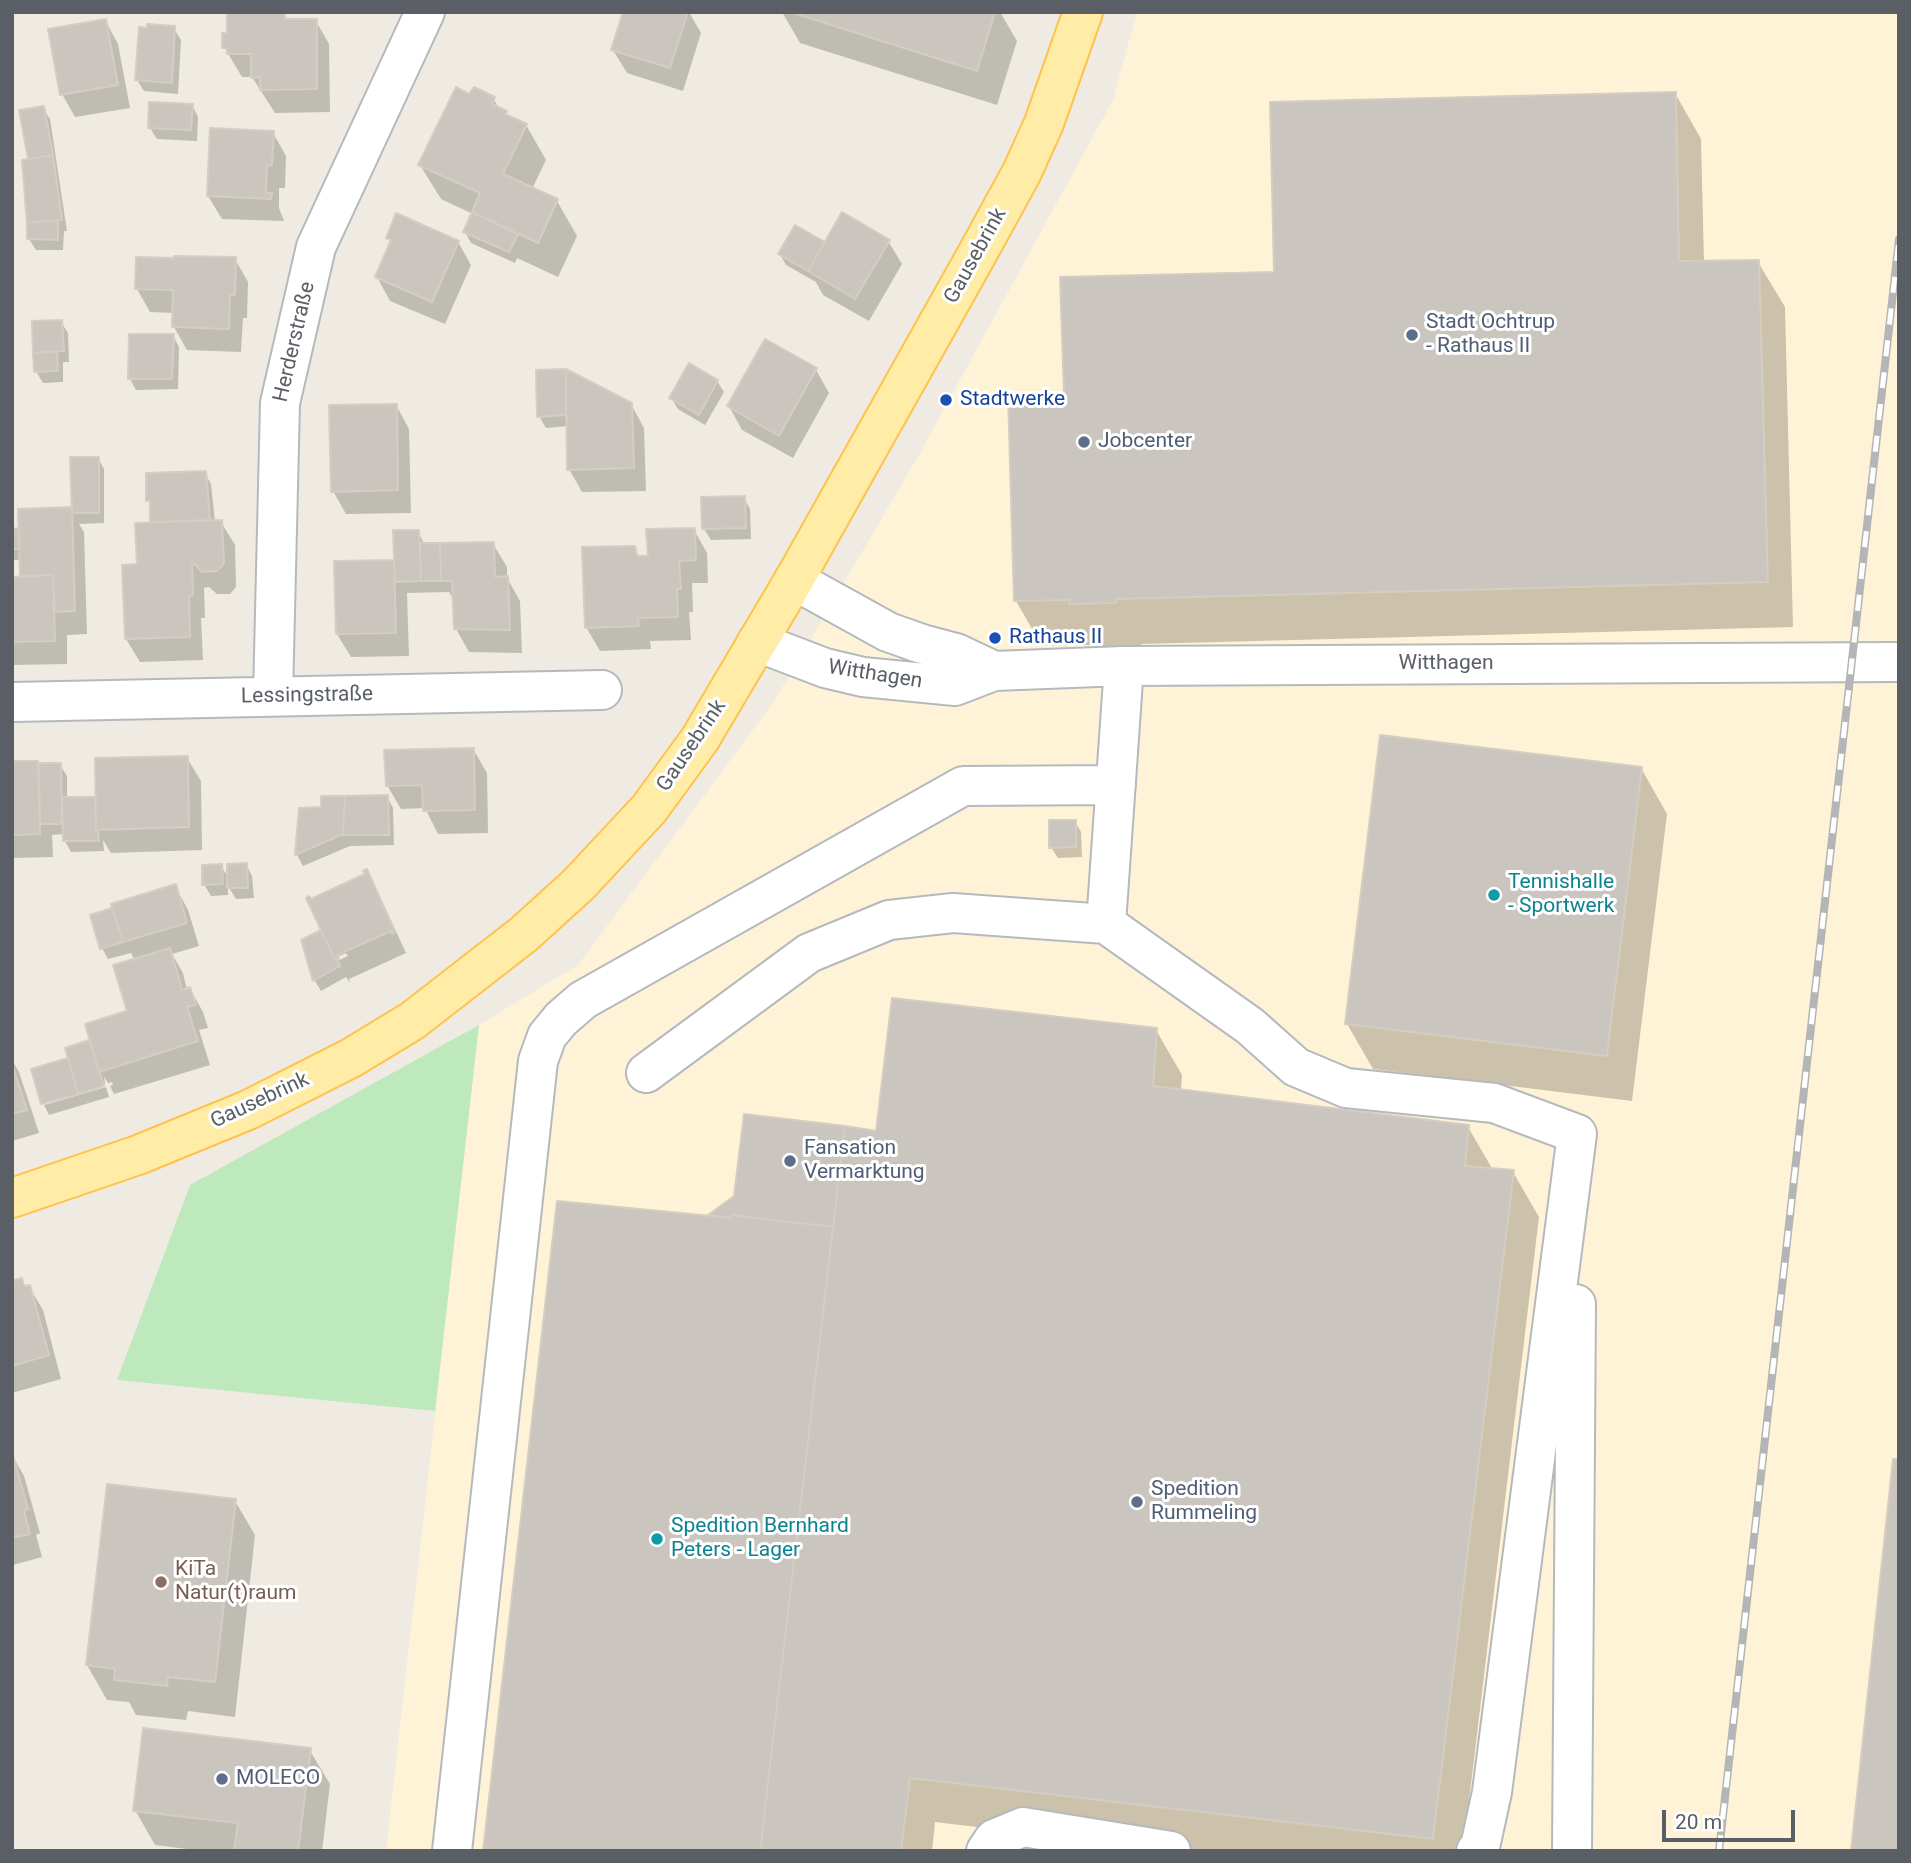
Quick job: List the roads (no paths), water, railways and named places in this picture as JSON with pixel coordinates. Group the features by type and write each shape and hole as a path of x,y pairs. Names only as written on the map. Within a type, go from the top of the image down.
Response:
{"main road":[{"name":"Gausebrink","path":"12,1198 138,1155 248,1110 351,1058 422,1014 514,943 560,901 649,809 700,739 757,642 1022,172 1044,123 1083,12"}],"street":[{"name":"Herderstraße","path":"273,696 280,403 316,247 425,12"},
{"name":"Witthagen","path":"793,580 888,632 956,653 994,671"},
{"name":"Witthagen","path":"757,642 825,668 876,679 954,685 994,671 1124,666 1899,662"},
{"path":"1106,924 1124,666"},
{"name":"Lessingstraße","path":"12,702 603,690"},
{"path":"452,1851 538,1061 547,1036 561,1018 583,1000 963,786 1116,785"},
{"path":"646,1073 809,953 889,920 953,914 1106,924 1250,1026 1296,1067 1346,1088 1494,1102 1577,1134"},
{"path":"1476,1851 1480,1847 1492,1792 1577,1134"},
{"path":"1572,1851 1577,1134"},
{"path":"986,1851 994,1839 1023,1827 1171,1851"}],"railway":[{"path":"1719,1851 1899,239"}],"place":[{"name":"Stadt Ochtrup - Rathaus II","path":"1412,335"},
{"name":"Stadtwerke","path":"946,400"},
{"name":"Jobcenter","path":"1084,442"},
{"name":"Rathaus II","path":"995,638"},
{"name":"Tennishalle - Sportwerk","path":"1494,895"},
{"name":"Fansation Vermarktung","path":"790,1161"},
{"name":"Spedition Rummeling","path":"1137,1502"},
{"name":"Spedition Bernhard Peters - Lager","path":"657,1539"},
{"name":"KiTa Natur(t)raum","path":"161,1582"},
{"name":"MOLECO","path":"222,1779"}]}
